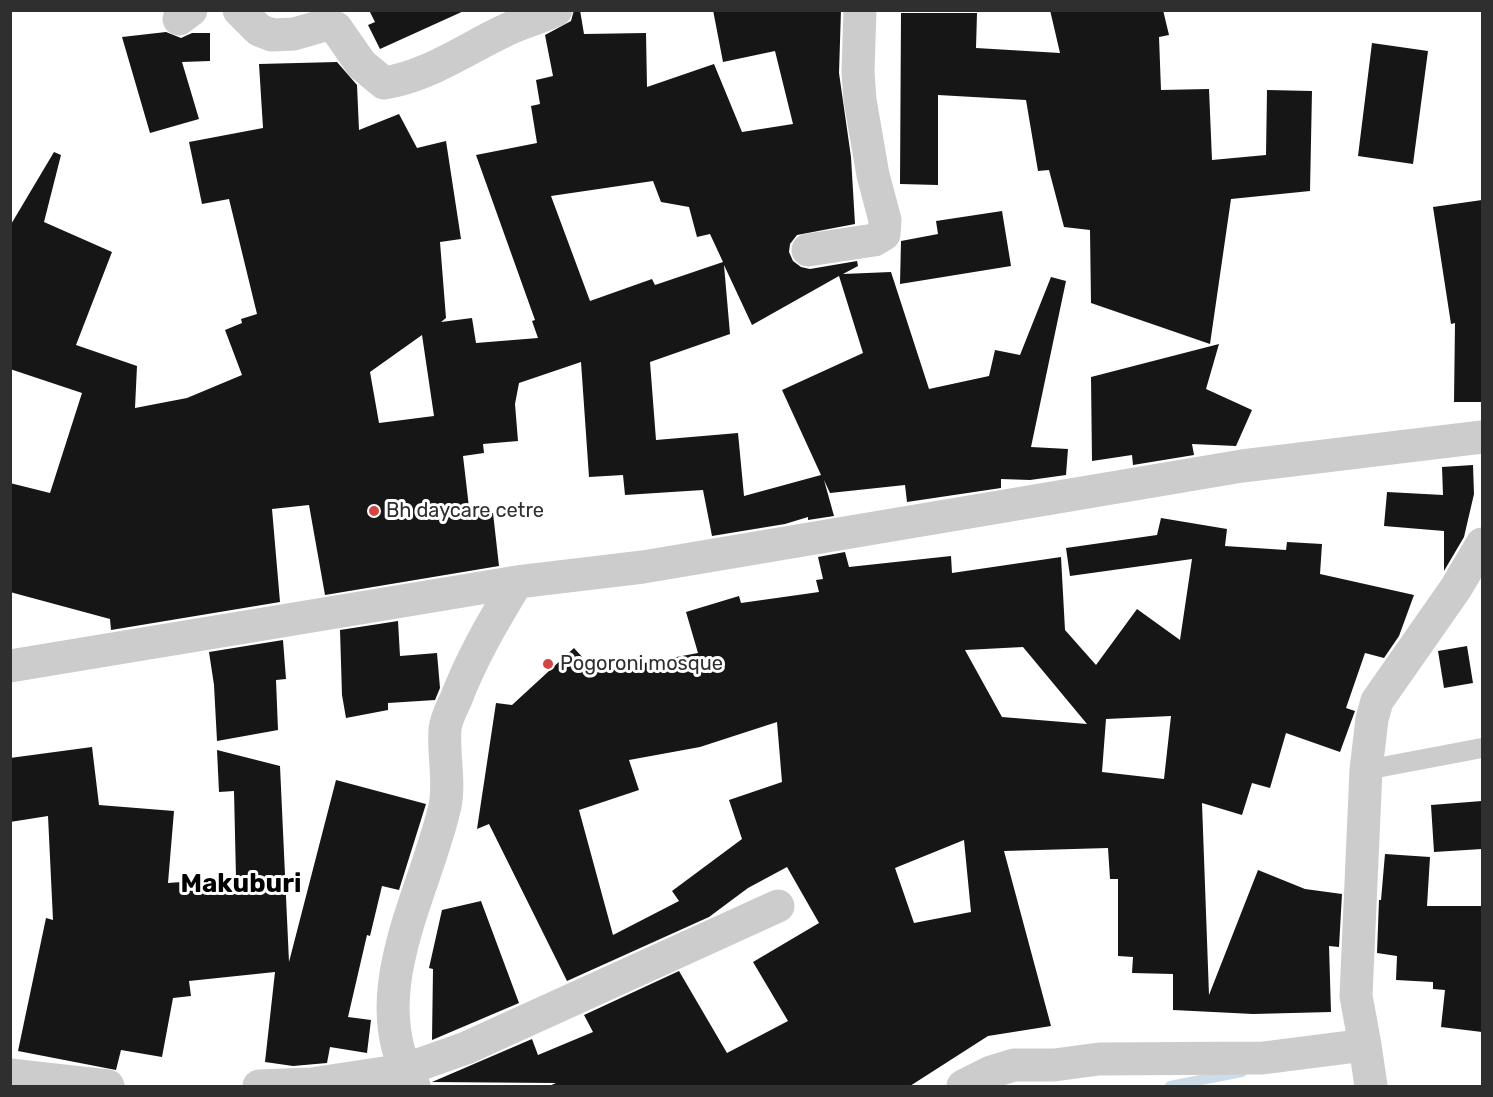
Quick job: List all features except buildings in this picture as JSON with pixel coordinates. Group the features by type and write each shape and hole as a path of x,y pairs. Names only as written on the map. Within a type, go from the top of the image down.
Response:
{"street":[{"path":"239,10 259,30 272,35 294,34 325,25 336,28 361,64 384,83 402,80 438,65 506,30 556,10"},
{"path":"808,250 874,240 884,234 885,220 873,175 860,100 858,72 860,10"},
{"path":"10,666 518,582 644,567 1242,466 1482,437"},
{"path":"1371,1086 1356,996 1366,770 1372,719 1377,701 1456,588 1482,544"},
{"path":"409,1078 396,1047 394,1016 397,960 445,805 445,727 466,672 518,582"},
{"path":"259,1086 409,1078 466,1048 778,906"},
{"path":"963,1086 991,1072 1014,1065 1054,1065 1099,1059 1263,1058 1365,1045"},
{"path":"10,1075 108,1086"}],"lane":[{"path":"1366,770 1482,748"}],"waterway":[{"path":"1170,1086 1242,1072"}],"place":[{"name":"Bh daycare cetre","path":"374,511"},
{"name":"Pogoroni mosque","path":"548,664"}],"district":[{"name":"Makuburi","path":"241,884"}]}
